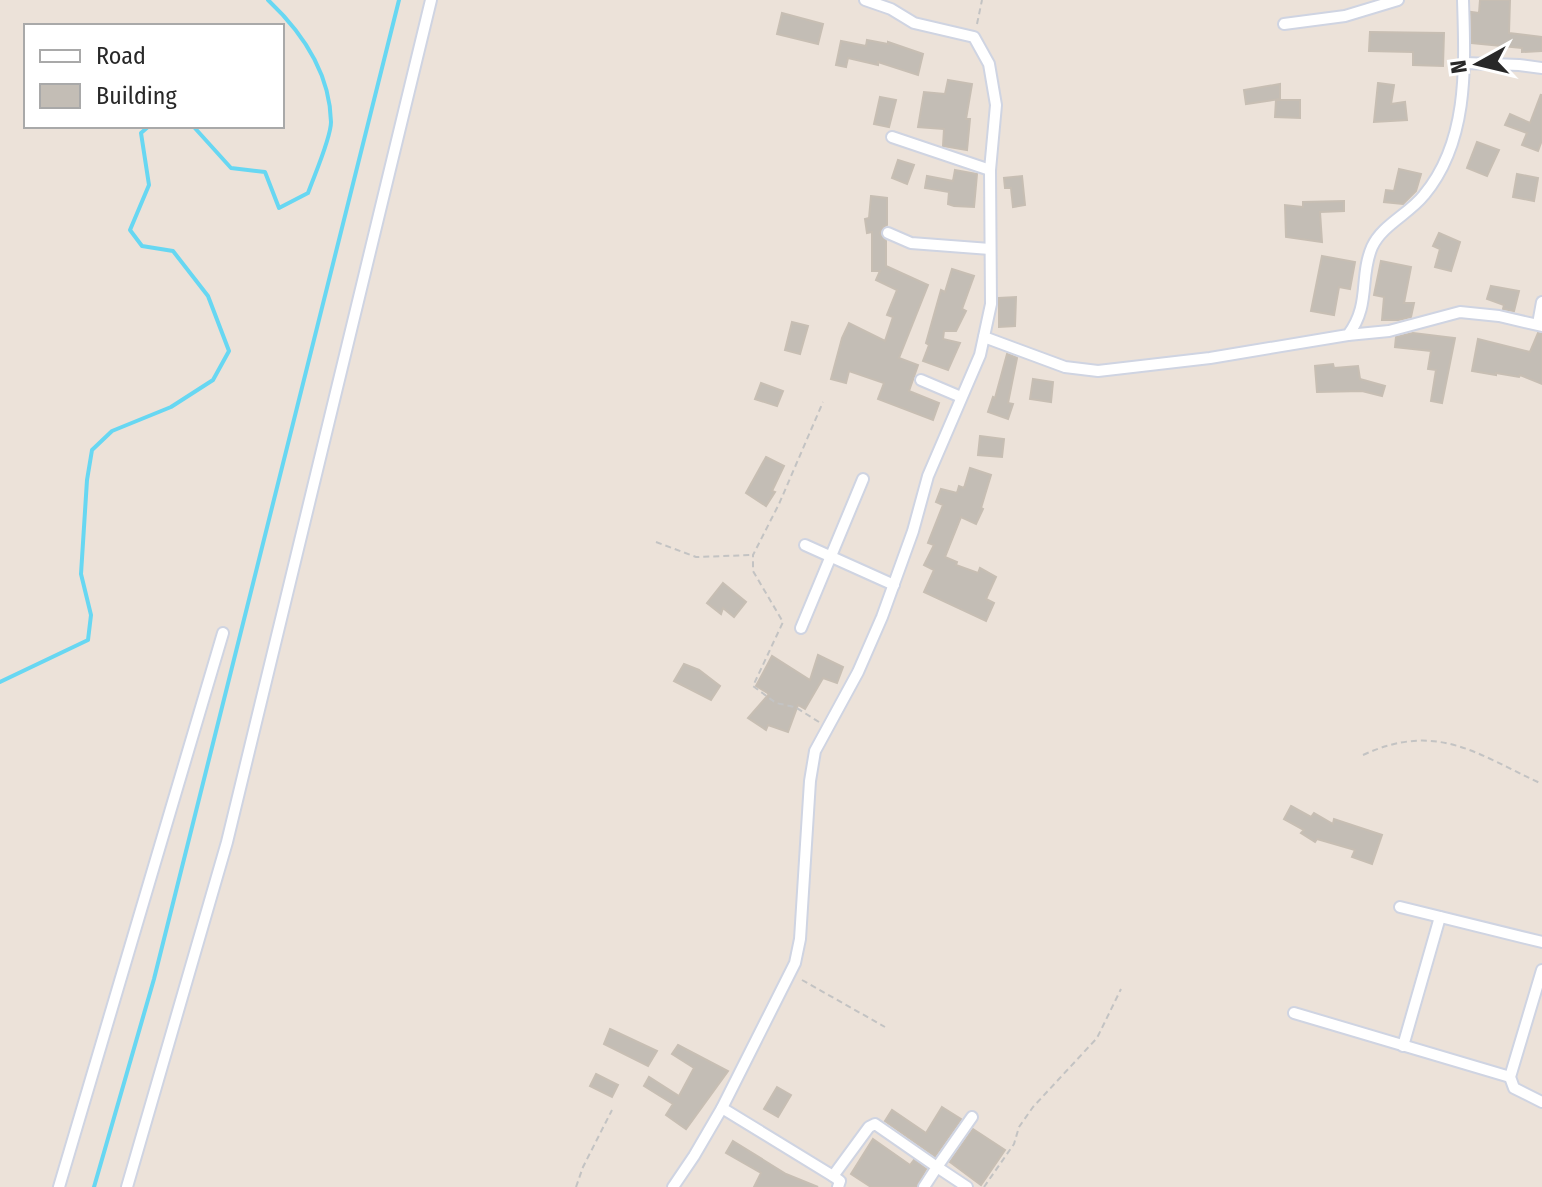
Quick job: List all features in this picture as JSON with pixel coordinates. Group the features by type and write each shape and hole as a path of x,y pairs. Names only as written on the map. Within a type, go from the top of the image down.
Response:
{"street":[{"path":"127,1187 227,842 431,0"},
{"path":"673,1187 722,1108 790,973 800,939 811,763 827,726 858,672 894,585 928,476 980,355 991,304 990,170 996,105 989,64 974,37 914,23 891,9 865,0"},
{"path":"1284,24 1345,16 1398,0"},
{"path":"1348,335 1359,321 1372,248 1379,235 1424,196 1442,169 1455,136 1465,63 1463,0"},
{"path":"1465,63 1542,68"},
{"path":"892,137 990,170"},
{"path":"888,233 911,243 990,249"},
{"path":"984,337 1065,367 1098,371 1389,331 1460,312 1540,325 1542,302"},
{"path":"921,380 961,397"},
{"path":"801,628 863,479"},
{"path":"805,545 894,585"},
{"path":"59,1187 223,633"},
{"path":"1400,907 1542,942"},
{"path":"1403,1046 1440,917"},
{"path":"1542,970 1510,1077 1514,1088 1542,1102"},
{"path":"1294,1013 1510,1077"},
{"path":"722,1108 840,1183 869,1127 875,1124 967,1187"},
{"path":"924,1187 972,1117"}],"path":[{"path":"974,37 982,0"},
{"path":"823,402 779,504 753,555 753,571 783,622 753,686 776,703 795,707 827,726"},
{"path":"656,542 696,557 753,555"},
{"path":"1363,755 1391,743 1448,743 1479,751 1542,784"},
{"path":"790,973 885,1027"},
{"path":"984,1187 1014,1144 1019,1127 1033,1107 1097,1038 1121,989"},
{"path":"576,1187 612,1110"}],"building":[{"path":"1480,0 1510,0 1509,33 1542,37 1542,51 1522,52 1522,48 1472,43 1471,12 1479,13"},
{"path":"782,13 823,24 818,44 777,34"},
{"path":"1370,32 1444,33 1443,66 1413,65 1413,52 1369,51"},
{"path":"867,40 888,42 923,54 918,75 878,62 878,65 848,58 846,67 836,65 841,41 866,46"},
{"path":"948,80 972,84 966,119 970,119 967,150 943,146 944,129 918,127 924,92 945,94"},
{"path":"1378,83 1394,85 1391,104 1405,102 1407,120 1374,122"},
{"path":"1280,84 1280,99 1246,104 1244,90"},
{"path":"1541,94 1542,140 1538,151 1522,145 1527,133 1505,125 1510,114 1530,123"},
{"path":"880,97 896,100 889,127 874,124"},
{"path":"1276,100 1300,100 1300,118 1275,117"},
{"path":"1477,142 1499,150 1487,176 1467,168"},
{"path":"898,160 914,165 907,184 892,178"},
{"path":"1399,169 1421,174 1416,191 1403,204 1384,202 1386,190 1394,191"},
{"path":"955,170 977,174 974,207 948,204 949,192 925,188 927,176 953,181"},
{"path":"1517,174 1538,178 1534,201 1513,197"},
{"path":"1022,176 1025,205 1013,207 1011,188 1005,188 1004,178"},
{"path":"871,196 887,198 887,225 880,233 886,241 886,266 928,285 899,358 918,365 909,391 939,403 933,420 878,399 884,383 849,371 846,383 831,379 849,323 885,341 893,317 887,315 897,290 876,280 880,271 872,271 872,232 867,233 865,219 869,218"},
{"path":"1344,201 1344,211 1320,212 1322,242 1286,237 1285,205 1303,207 1303,202"},
{"path":"1439,233 1460,242 1451,271 1435,267 1440,249 1433,246"},
{"path":"1322,256 1355,262 1350,289 1339,287 1334,315 1311,311"},
{"path":"1381,261 1411,267 1404,303 1414,303 1411,317 1382,320 1384,297 1374,295"},
{"path":"952,269 974,276 962,309 966,311 956,331 944,331 943,339 960,343 948,370 923,361 941,290 945,292"},
{"path":"1491,286 1519,291 1514,311 1503,309 1504,305 1487,299"},
{"path":"1016,297 1015,326 999,327 999,298"},
{"path":"792,322 808,326 800,354 785,350"},
{"path":"1413,333 1455,338 1442,403 1431,401 1436,370 1428,369 1431,351 1395,347 1396,337"},
{"path":"1538,333 1542,334 1542,384 1520,375 1472,371 1478,339 1530,352"},
{"path":"1007,354 1017,358 1008,403 1013,404 1008,419 988,412"},
{"path":"1333,364 1334,368 1358,366 1360,379 1385,386 1382,396 1362,391 1317,392 1315,366"},
{"path":"1033,379 1053,382 1051,402 1030,399"},
{"path":"761,383 783,391 777,406 755,399"},
{"path":"980,436 1004,439 1002,457 978,455"},
{"path":"766,457 784,466 772,491 775,492 766,506 746,493"},
{"path":"970,468 991,475 983,509 976,524 961,517 945,557 957,562 956,565 978,573 980,568 996,577 986,599 994,603 986,621 924,592 934,570 924,565 934,545 928,543 943,505 936,502 941,489 957,493 959,486 964,488"},
{"path":"723,583 746,602 734,617 723,608 721,614 707,603"},
{"path":"818,655 843,667 837,683 823,678 805,709 798,705 788,732 768,725 766,730 748,718 769,694 756,686 772,656 810,680"},
{"path":"684,664 699,670 720,686 711,700 674,681"},
{"path":"1291,806 1311,817 1314,813 1333,824 1334,819 1382,835 1372,864 1352,857 1355,850 1317,839 1315,842 1301,833 1304,830 1284,819"},
{"path":"610,1029 657,1051 648,1066 604,1044"},
{"path":"678,1045 728,1071 686,1129 666,1115 673,1104 644,1086 649,1077 679,1096 694,1068 672,1054"},
{"path":"596,1074 618,1085 612,1097 590,1086"},
{"path":"777,1087 791,1095 778,1117 764,1109"},
{"path":"942,1107 961,1119 935,1156 885,1121 892,1110 926,1133"},
{"path":"973,1129 1005,1150 981,1185 950,1162"},
{"path":"873,1139 910,1165 914,1160 926,1169 916,1187 871,1187 851,1174"},
{"path":"733,1141 786,1174 818,1187 754,1187 761,1173 726,1153"}],"waterway":[{"path":"195,128 231,168 265,172 279,208 308,193 331,122 326,87 303,40 268,0"},
{"path":"94,1187 154,979 399,0"},
{"path":"0,682 88,640 91,615 81,574 92,450 112,431 171,407 213,380 229,351 208,296 173,251 142,246 130,230 149,185 141,133 147,128"}]}
